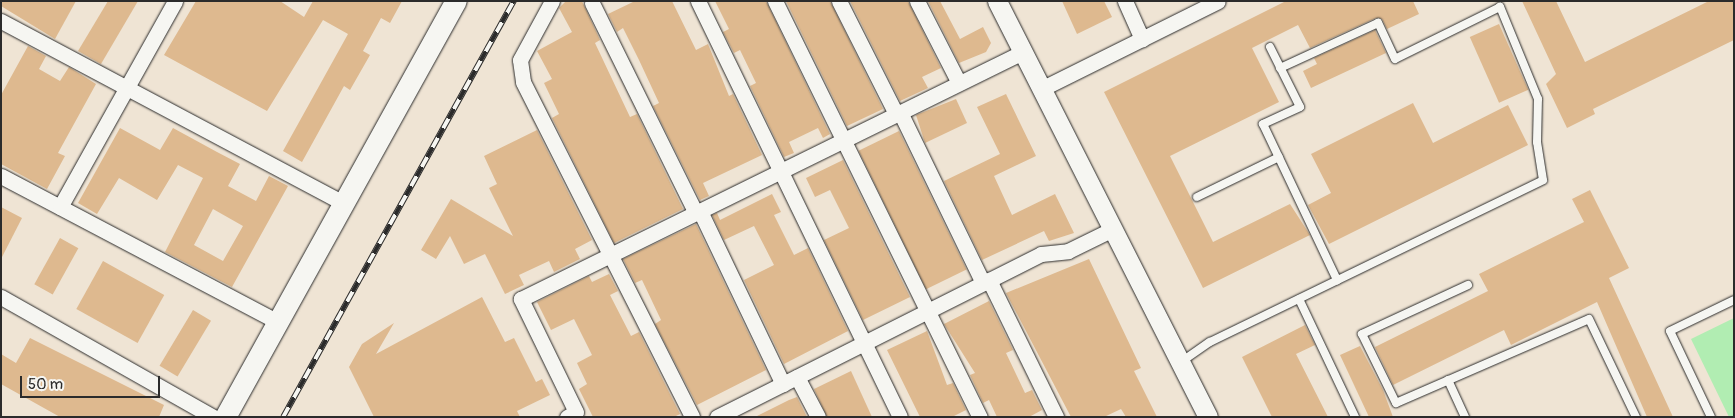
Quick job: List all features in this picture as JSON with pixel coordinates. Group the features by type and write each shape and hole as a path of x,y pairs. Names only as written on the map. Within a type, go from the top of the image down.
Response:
{"main road":[{"path":"225,417 456,1"}],"street":[{"path":"60,207 174,1"},
{"path":"552,1 519,69 609,255 692,417"},
{"path":"698,1 866,342 900,417"},
{"path":"775,1 980,417"},
{"path":"839,1 1056,417"},
{"path":"917,1 959,83"},
{"path":"997,1 1043,88 1208,417"},
{"path":"1124,1 1142,39"},
{"path":"592,3 783,384"},
{"path":"1043,88 1208,4"},
{"path":"1,21 344,203"},
{"path":"573,415 521,299 1023,52"},
{"path":"1,176 278,322"},
{"path":"717,417 740,412 783,384 1041,254 1068,250 1113,229"},
{"path":"1,297 213,417"},
{"path":"797,377 818,417"}],"lane":[{"path":"1180,362 1210,342 1543,180 1537,142 1538,99 1500,7 1395,59 1378,23 1280,68"},
{"path":"1270,47 1300,107 1263,124 1337,280"},
{"path":"1197,197 1279,157"},
{"path":"1468,284 1362,334 1396,403 1589,318 1636,417"},
{"path":"1299,298 1355,417"},
{"path":"1711,417 1670,331 1734,300"},
{"path":"1448,380 1465,417"}],"green space":[{"path":"1734,318 1734,417 1729,417 1691,339"}],"building":[{"path":"1,1 76,1 55,39 1,6"},
{"path":"108,1 138,1 101,64 78,51"},
{"path":"196,1 280,1 304,17 313,1 402,1 390,23 381,18 363,51 370,55 350,90 344,86 302,162 283,151 348,34 323,20 267,111 164,55"},
{"path":"566,1 582,1 600,40 595,43 630,117 637,114 683,209 614,243 552,118 559,114 544,83 552,79 537,51 572,32 559,8"},
{"path":"635,1 672,1 696,50 708,44 729,96 733,94 762,155 703,183 709,196 700,200 653,106 659,103 639,60 623,28 617,32 608,14"},
{"path":"715,1 766,1 830,134 823,138 818,128 789,142 794,153 784,157 750,86 756,83 740,50 734,53 723,32 729,29"},
{"path":"786,1 830,1 883,109 847,126"},
{"path":"850,1 908,1 941,68 922,77 928,88 900,101"},
{"path":"928,1 940,1 960,39 983,27 991,43 986,52 959,63"},
{"path":"1062,1 1104,1 1112,17 1077,34"},
{"path":"1286,1 1413,1 1419,14 1387,29 1382,19 1376,18 1310,48 1298,25 1252,48 1279,102 1170,156 1213,242 1290,204 1310,235 1203,288 1104,92"},
{"path":"1522,1 1556,1 1585,62 1709,1 1734,1 1734,40 1593,109 1595,114 1567,128 1546,84 1556,74"},
{"path":"1499,24 1528,90 1499,103 1470,37"},
{"path":"1375,30 1386,53 1311,88 1303,71 1317,64 1314,58"},
{"path":"28,46 46,56 39,69 60,81 69,67 96,84 58,153 65,156 47,189 1,164 1,95"},
{"path":"1006,94 1036,156 994,176 1012,215 1055,194 1074,233 1049,241 1044,231 982,260 944,181 1000,154 977,107"},
{"path":"956,99 967,123 925,143 916,115"},
{"path":"1413,103 1433,143 1508,105 1528,145 1329,244 1308,205 1331,193 1311,154"},
{"path":"120,128 160,150 173,128 240,164 228,186 256,201 269,176 288,186 232,287 165,252 203,178 178,165 157,200 119,178 97,214 78,203","holes":["213,209 243,226 223,261 194,245"]},
{"path":"537,130 592,240 575,249 580,259 554,272 549,261 519,275 524,285 505,294 485,254 464,264 450,236 436,259 421,250 451,199 513,236 489,188 497,184 484,156"},
{"path":"899,131 967,269 926,289 859,151"},
{"path":"843,160 910,297 863,320 824,240 849,228 830,190 815,197 806,178"},
{"path":"1590,190 1629,268 1609,278 1673,417 1647,417 1597,302 1511,345 1504,330 1393,385 1375,347 1488,291 1479,274 1584,222 1572,199"},
{"path":"772,194 781,212 774,215 794,255 808,248 848,331 784,364 744,280 774,265 754,226 724,240 712,215 717,213 720,220"},
{"path":"1,207 22,218 1,259"},
{"path":"696,224 766,370 697,405 655,324 661,320 642,280 635,283 623,259"},
{"path":"60,238 78,248 53,295 34,284"},
{"path":"1089,259 1141,368 1134,371 1157,417 1126,417 1121,409 1104,417 1071,417 1006,293"},
{"path":"103,261 164,295 138,343 76,309"},
{"path":"609,274 618,291 610,295 631,336 639,332 680,414 674,417 593,417 579,389 587,384 577,363 592,355 574,319 551,330 537,302 589,276 592,282"},
{"path":"482,297 505,342 514,338 536,382 542,379 550,395 517,411 520,417 374,417 349,367 362,344 394,323 376,354"},
{"path":"989,301 1013,350 1006,353 1025,393 1032,390 1042,410 1029,417 997,417 989,400 983,403 970,375 975,373 944,324"},
{"path":"193,310 211,321 178,377 160,366"},
{"path":"1305,325 1315,345 1296,354 1328,417 1272,417 1242,357"},
{"path":"927,331 947,385 953,383 966,410 952,417 920,417 887,350"},
{"path":"30,338 164,405 159,417 60,417 1,384 1,354 16,363"},
{"path":"1360,346 1383,390 1393,417 1369,417 1340,355"},
{"path":"851,371 872,417 827,417 814,389"},
{"path":"797,397 807,417 755,417 789,400"}],"railway":[{"path":"283,417 514,1"}]}
